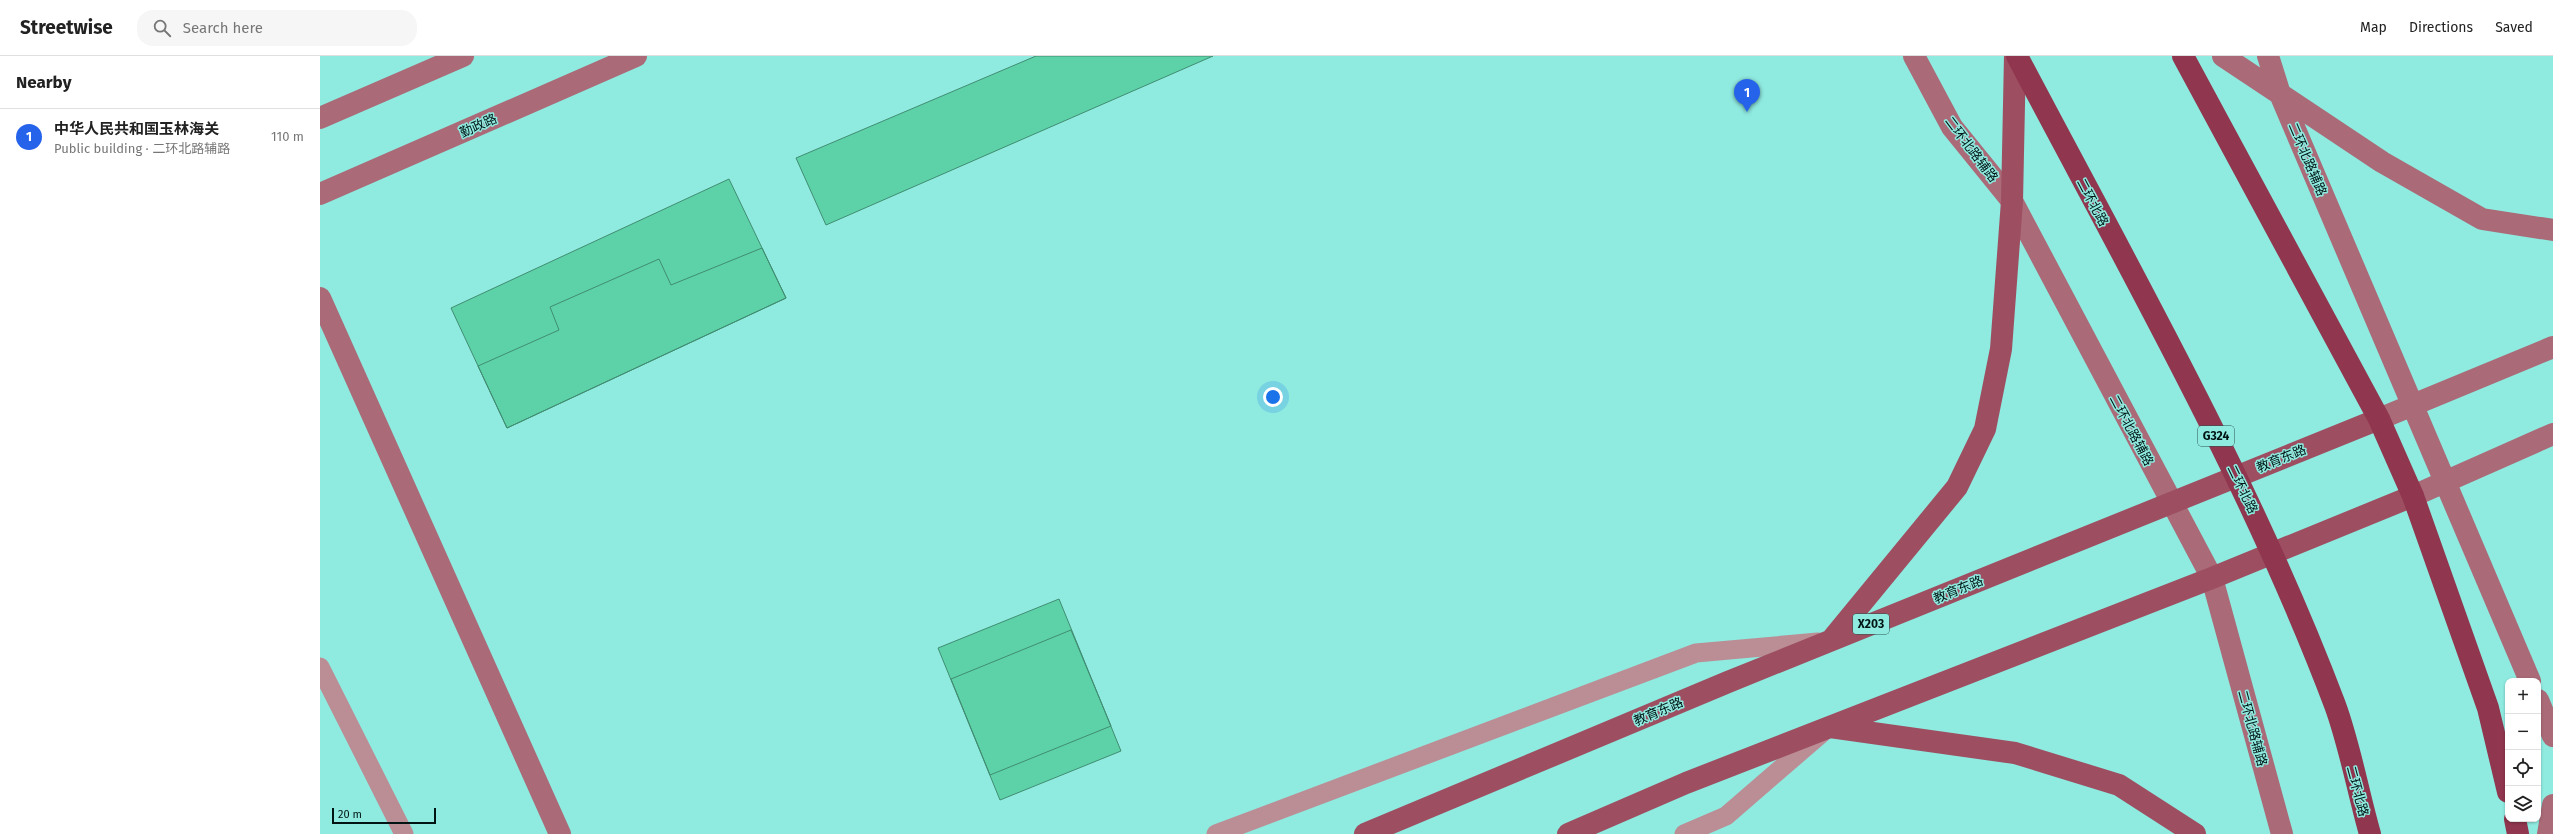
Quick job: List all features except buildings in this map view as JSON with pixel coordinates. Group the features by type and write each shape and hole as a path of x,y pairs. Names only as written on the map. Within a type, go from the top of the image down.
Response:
{"highway":[{"name":"二环北路","path":"2016,56 2236,475 2273,552 2336,708 2370,834"},
{"path":"2183,56 2380,418 2413,496 2488,708 2507,786"},
{"path":"2516,822 2518,834"}],"main road":[{"path":"1831,640 1957,487 1985,429 2001,349 2012,201 2016,56"},
{"name":"教育东路","path":"1365,834 1831,640 2380,418"},
{"path":"1568,834 1686,784 2212,578 2413,496"},
{"path":"1829,727 2016,753 2119,786 2195,834"}],"street":[{"path":"320,118 463,56"},
{"name":"勤政路","path":"320,194 636,56"},
{"name":"二环北路辅路","path":"1914,56 1952,127 2012,201 2170,502 2212,578 2282,834"},
{"path":"2223,56 2382,162 2482,219 2553,230"},
{"name":"二环北路辅路","path":"2268,56 2280,94 2529,678"},
{"path":"320,298 560,834"},
{"name":"教育东路","path":"2380,418 2553,347"},
{"path":"2413,496 2553,434"},
{"path":"2541,707 2553,736"},
{"path":"2548,834 2553,805"}],"lane":[{"path":"1216,834 1696,653 1831,640"},
{"path":"320,667 404,834"},
{"path":"1684,834 1726,816 1829,727"}],"place":[{"name":"中华人民共和国玉林海关","path":"1747,112"}]}
